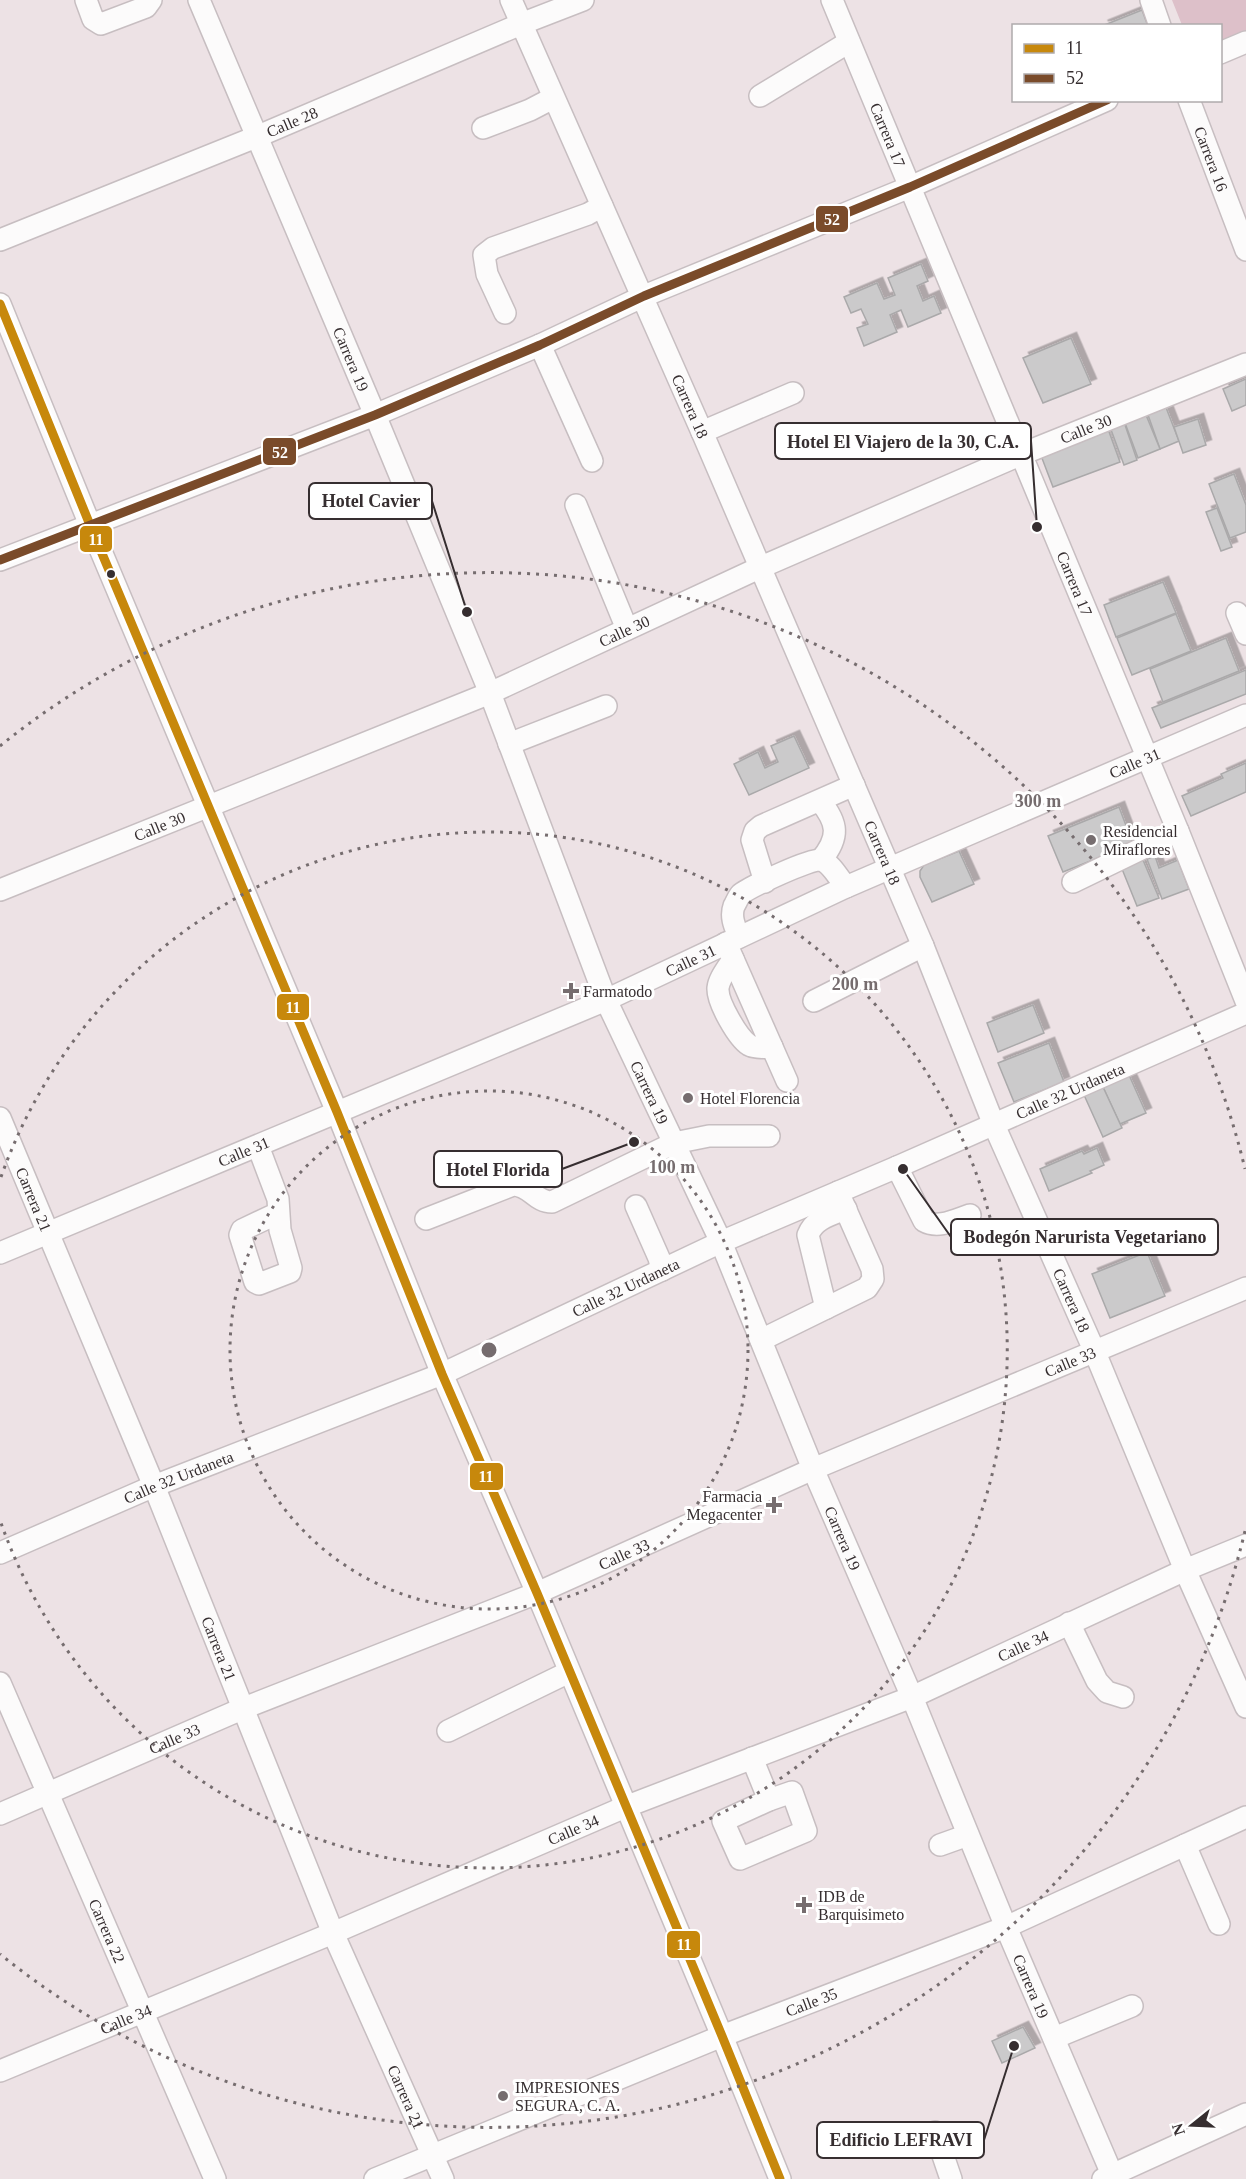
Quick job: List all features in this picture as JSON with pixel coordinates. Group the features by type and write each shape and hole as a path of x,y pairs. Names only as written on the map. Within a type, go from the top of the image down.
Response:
{"street":[{"path":"86,0 93,19 101,24 146,7 151,0"},
{"name":"Carrera 19","path":"199,0 375,415 489,693 606,1000 721,1242 813,1469 912,1696 1110,2178"},
{"name":"Carrera 18","path":"511,0 644,297 923,946 994,1125 1094,1350 1185,1570 1246,1707"},
{"name":"Calle 28","path":"0,240 256,137 520,24 583,0"},
{"name":"Carrera 17","path":"832,0 1178,831 1246,1001"},
{"path":"1151,0 1159,24"},
{"path":"760,96 849,42"},
{"path":"1222,52 1246,42"},
{"path":"483,128 530,110 553,98"},
{"path":"0,560 375,415 540,345 644,297 910,187 1102,102"},
{"name":"Carrera 16","path":"1190,102 1246,250"},
{"path":"505,313 487,274 484,255 493,248 602,206"},
{"path":"0,304 90,525 337,1112 442,1374 537,1593 780,2179"},
{"path":"540,345 592,461"},
{"name":"Calle 30","path":"0,890 489,693 759,568 1022,454 1246,364"},
{"path":"702,432 793,393"},
{"path":"576,505 627,629"},
{"path":"1237,613 1246,634"},
{"path":"509,744 606,706"},
{"name":"Calle 31","path":"0,1253 733,947 846,887 1246,715"},
{"path":"765,882 752,840 755,831 761,826 854,785"},
{"path":"820,801 830,814 835,828 829,850 821,860"},
{"path":"1073,882 1178,831"},
{"path":"772,1047 754,1047 747,1044 724,1010 718,989 733,947 733,909 740,895 809,861 821,860 828,864 846,887"},
{"path":"814,1001 923,946"},
{"path":"733,947 787,1081"},
{"name":"Calle 32 Urdaneta","path":"0,1553 154,1486 442,1374 721,1242 842,1200 897,1167 1246,1013"},
{"name":"Carrera 21","path":"0,1118 154,1486 333,1933 443,2179"},
{"path":"426,1219 513,1185 525,1187 539,1200 552,1202 674,1143 710,1136 769,1136"},
{"path":"258,1146 278,1199 278,1214"},
{"path":"897,1167 924,1221 931,1225 970,1215"},
{"path":"761,1340 867,1288 873,1279 872,1269 842,1200 811,1227 808,1235 826,1308"},
{"path":"636,1206 662,1270"},
{"name":"Calle 33","path":"0,1814 244,1708 537,1593 813,1469 1246,1288"},
{"name":"Calle 34","path":"0,2071 333,1933 625,1807 912,1696 1185,1570 1246,1545"},
{"path":"1069,1623 1097,1681 1107,1692 1123,1697"},
{"path":"448,1731 569,1672"},
{"name":"Carrera 22","path":"0,1683 50,1793 215,2179"},
{"path":"752,1758 769,1800"},
{"name":"Calle 35","path":"375,2179 722,2036 905,1956 1005,1926 1246,1817"},
{"path":"939,1845 968,1835"},
{"path":"1185,1845 1219,1924"},
{"path":"1054,2038 1132,2006"},
{"path":"1110,2178 1246,2114"},
{"path":"935,2132 951,2179"}],"shaded area":[{"path":"1172,0 1246,0 1246,31 1222,41 1222,24 1182,24"}],"building":[{"path":"1142,10 1147,24 1107,24"},
{"path":"921,264 928,281 917,286 923,301 934,296 941,313 908,327 901,310 890,315 897,332 864,346 857,328 868,324 861,309 851,313 844,297 877,283 884,299 895,295 888,278"},
{"path":"1071,338 1091,384 1043,403 1023,358"},
{"path":"1246,379 1246,405 1232,411 1223,389"},
{"path":"1165,405 1179,441 1160,449 1147,412"},
{"path":"1146,415 1160,449 1138,458 1125,423"},
{"path":"1198,419 1206,445 1183,453 1174,427"},
{"path":"1124,422 1137,460 1124,465 1110,427"},
{"path":"1108,429 1120,462 1053,487 1040,453"},
{"path":"1234,474 1246,505 1246,532 1230,538 1209,484"},
{"path":"1217,508 1232,547 1221,551 1206,512"},
{"path":"1163,582 1176,613 1116,637 1104,605"},
{"path":"1176,614 1191,651 1132,675 1117,638"},
{"path":"1226,638 1239,671 1163,702 1150,669"},
{"path":"1246,670 1246,694 1161,728 1152,708"},
{"path":"794,736 809,768 749,795 734,764 758,752 765,768 778,762 771,746"},
{"path":"1246,763 1246,792 1191,816 1182,796 1223,778 1221,774"},
{"name":"Residencial Miraflores","path":"1119,807 1133,844 1063,872 1048,836"},
{"path":"959,851 974,884 932,902 920,877 920,871 924,865"},
{"path":"1155,856 1159,868 1178,860 1189,889 1162,899 1147,859"},
{"path":"1143,860 1159,898 1137,906 1122,869"},
{"path":"1033,1005 1044,1033 998,1052 987,1023"},
{"path":"1049,1043 1064,1082 1014,1102 998,1063"},
{"path":"1129,1075 1146,1113 1120,1124 1103,1087"},
{"path":"1103,1087 1122,1128 1103,1137 1084,1095"},
{"path":"1097,1148 1104,1165 1090,1171 1092,1173 1049,1191 1040,1169 1082,1151 1084,1154"},
{"path":"1147,1252 1165,1296 1110,1318 1092,1274"},
{"path":"1023,2027 1035,2048 1002,2063 992,2041"}],"transit line":[{"name":"52","path":"0,560 375,415 540,345 644,296 910,187 1102,102"},
{"name":"11","path":"0,304 90,525 337,1112 442,1374 537,1593 780,2179"}],"place":[{"name":"Hotel El Viajero de la 30, C.A.","path":"1037,527"},
{"name":"Hotel Cavier","path":"467,612"},
{"name":"Residencial Miraflores","path":"1091,840"},
{"name":"Farmatodo","path":"571,991"},
{"name":"Hotel Florencia","path":"688,1098"},
{"name":"Hotel Florida","path":"634,1142"},
{"name":"Bodegón Narurista Vegetariano","path":"903,1169"},
{"name":"Farmacia Megacenter","path":"774,1505"},
{"name":"IDB de Barquisimeto","path":"804,1905"},
{"name":"Edificio LEFRAVI","path":"1014,2046"},
{"name":"IMPRESIONES SEGURA, C. A.","path":"503,2096"}]}
